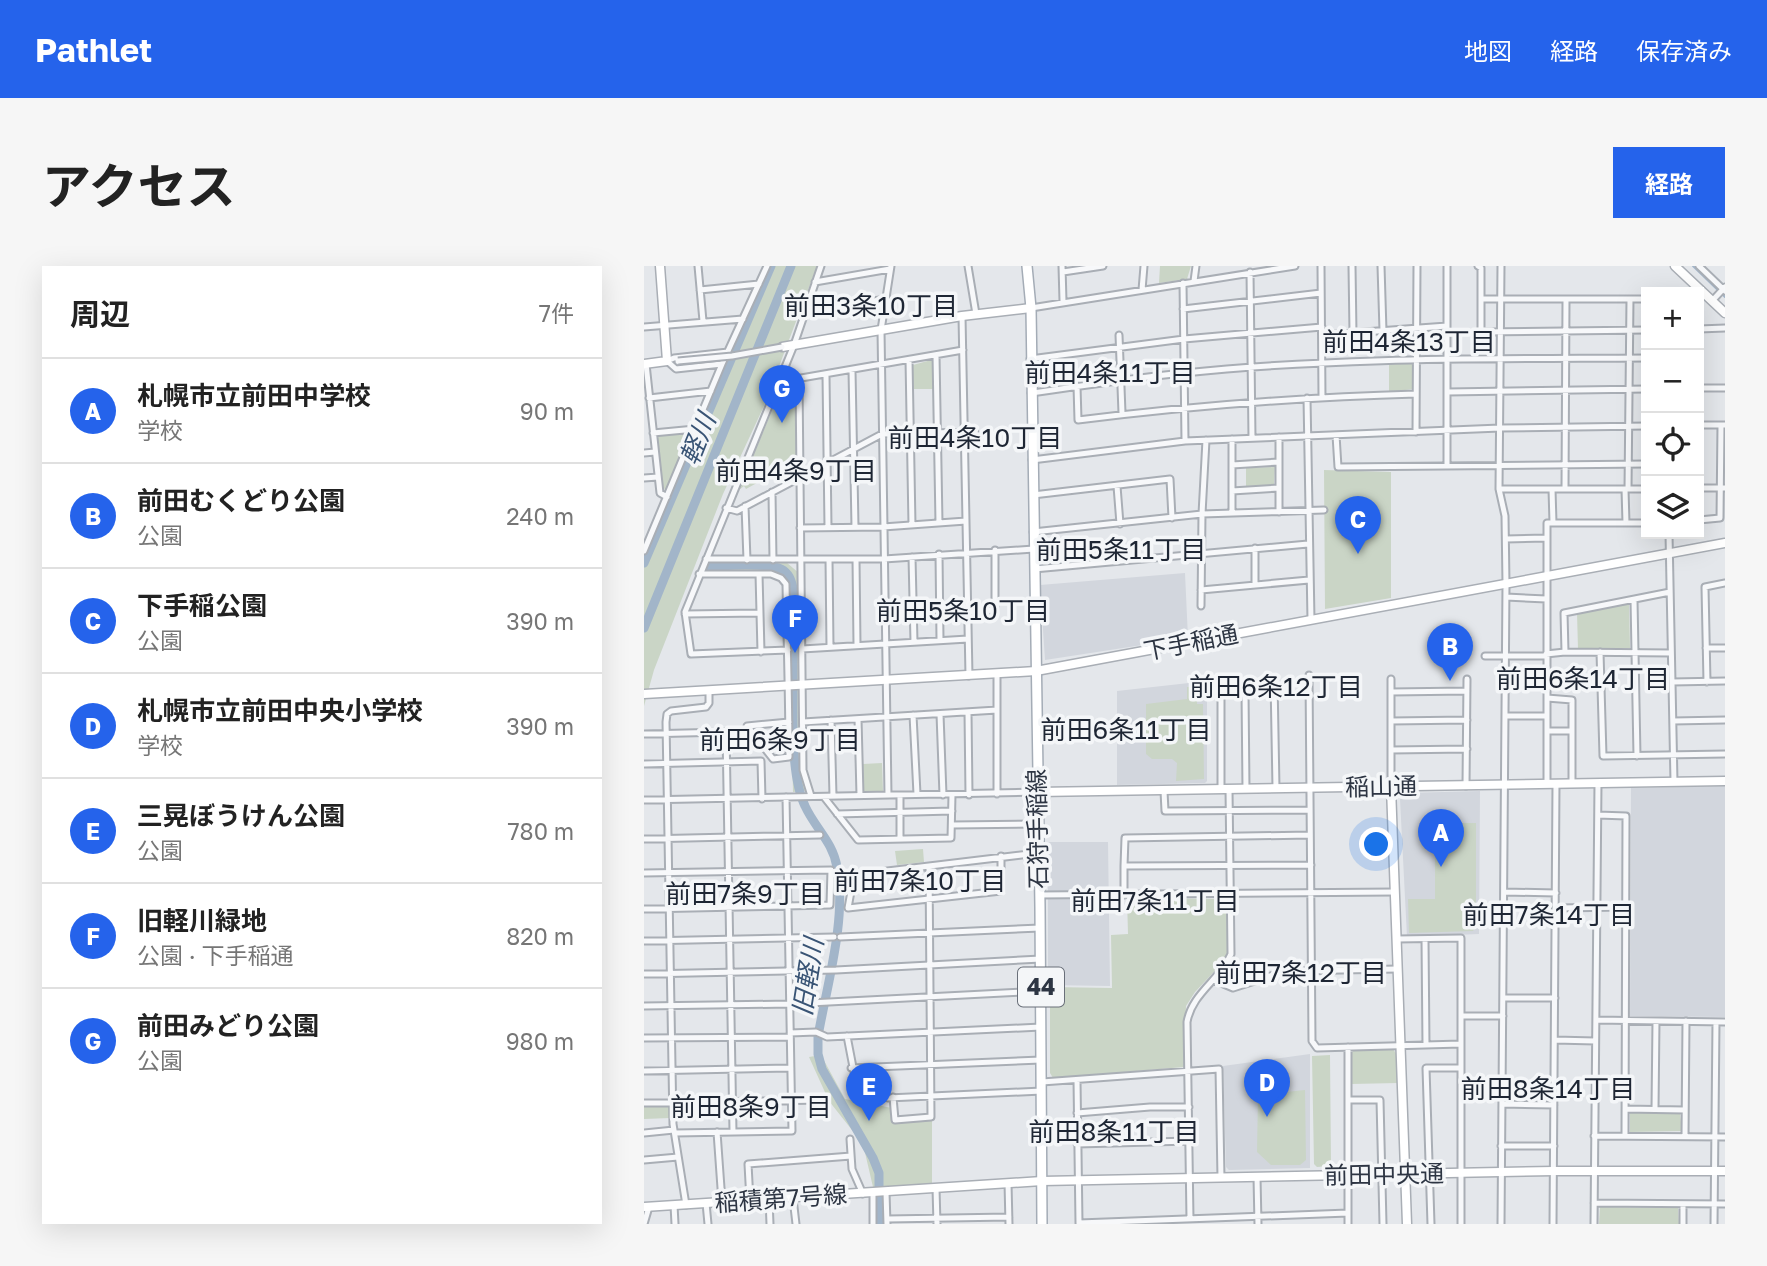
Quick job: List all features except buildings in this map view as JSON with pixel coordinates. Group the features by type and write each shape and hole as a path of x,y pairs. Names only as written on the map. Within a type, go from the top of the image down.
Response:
{"main road":[{"name":"石狩手稲線","path":"1027,266 1031,308 1041,928 1042,1224"}],"street":[{"path":"660,266 667,361 676,369 722,364"},
{"path":"698,266 703,321"},
{"path":"644,551 722,364 767,266"},
{"path":"788,650 691,654 685,614 794,345 821,266"},
{"path":"968,266 976,314"},
{"path":"1063,301 1063,269 1103,266"},
{"path":"1142,290 1144,266"},
{"path":"1194,281 1196,266"},
{"path":"667,497 660,493 647,400 645,364 732,356 962,316 1031,308 1295,266"},
{"path":"1321,266 1322,397"},
{"path":"1352,266 1353,333"},
{"path":"1381,266 1383,331"},
{"path":"1416,432 1417,266"},
{"path":"1447,266 1447,466"},
{"path":"1478,266 1481,332 1641,330"},
{"path":"1501,266 1499,489 1505,516 1506,538 1501,1224"},
{"path":"1675,266 1695,287"},
{"path":"1699,266 1721,292 1725,313"},
{"path":"815,282 890,268 881,330 888,795"},
{"path":"1250,272 1252,438"},
{"path":"700,290 759,284"},
{"path":"1183,284 1185,441"},
{"path":"1183,309 1321,293"},
{"path":"805,312 886,299"},
{"path":"1481,299 1641,299"},
{"path":"1626,523 1630,299"},
{"path":"1564,488 1566,300"},
{"path":"962,316 969,676"},
{"path":"644,327 743,319"},
{"path":"1322,335 1447,326"},
{"path":"1030,359 1184,339 1322,327"},
{"path":"1704,329 1725,328"},
{"path":"1119,335 1122,414"},
{"path":"779,382 963,350"},
{"path":"667,361 728,352"},
{"path":"936,355 939,523"},
{"path":"1031,393 1184,373 1322,364 1416,360 1641,358"},
{"path":"909,360 912,525"},
{"path":"852,370 855,527"},
{"path":"826,375 828,527"},
{"path":"799,380 803,770 809,796"},
{"path":"1077,386 1079,420 1185,406 1416,394"},
{"path":"1704,388 1725,388"},
{"path":"1448,392 1641,390"},
{"path":"647,400 711,391"},
{"path":"1307,398 1311,620"},
{"path":"1704,425 1723,425 1720,518 1704,520"},
{"path":"1032,460 1185,441 1500,428 1641,426"},
{"path":"644,427 652,430 695,429"},
{"path":"726,508 737,510 882,434 975,432"},
{"path":"1336,435 1338,467 1641,464"},
{"path":"1279,437 1279,512"},
{"path":"1232,439 1232,513"},
{"path":"1201,606 1200,553 1206,440"},
{"path":"644,453 655,452"},
{"path":"1232,465 1279,462"},
{"path":"644,478 658,477"},
{"path":"1032,495 1170,479 1172,518"},
{"path":"1117,486 1120,524"},
{"path":"1232,491 1279,488"},
{"path":"1704,488 1723,488"},
{"path":"1499,489 1641,489"},
{"path":"1552,489 1553,523"},
{"path":"772,492 773,560"},
{"path":"745,506 747,560"},
{"path":"1033,532 1202,514 1324,510"},
{"path":"800,528 884,527 966,521"},
{"path":"1553,1224 1556,892 1547,731 1547,523 1641,523"},
{"path":"1506,538 1546,538"},
{"path":"1669,539 1674,782"},
{"name":"下手稲通","path":"648,694 1036,671 1725,543"},
{"path":"1034,569 1308,544"},
{"path":"1255,548 1255,585"},
{"path":"706,559 884,559 995,550 1034,550"},
{"path":"968,612 995,610 995,550"},
{"path":"939,554 940,640"},
{"path":"912,557 914,642"},
{"path":"829,559 830,647"},
{"path":"856,559 857,645"},
{"path":"699,574 777,575 786,584 788,650 788,686 789,722 789,757 773,759 747,726 789,722"},
{"path":"759,574 761,652"},
{"path":"1201,590 1309,580"},
{"path":"1707,682 1704,587 1725,583"},
{"path":"1565,652 1564,613 1670,593"},
{"path":"1506,597 1546,598"},
{"path":"1634,600 1637,756"},
{"path":"685,614 760,613"},
{"path":"802,649 968,639"},
{"path":"1706,648 1725,648"},
{"path":"1485,656 1565,652 1671,653"},
{"path":"1600,652 1603,756 1725,754"},
{"path":"997,675 998,794"},
{"path":"1309,675 1313,1045 1317,1048 1461,1044"},
{"path":"1391,679 1391,787 1407,1224"},
{"path":"1466,786 1467,679"},
{"path":"1274,680 1276,788"},
{"path":"1672,682 1725,681"},
{"path":"686,1205 673,1102 667,714 671,710 706,707 709,703 709,691"},
{"path":"1191,1219 1187,1022 1189,1012 1200,993 1214,980 1231,954 1230,810 1225,789 1221,693 1245,691 1246,789"},
{"path":"1391,692 1467,691"},
{"path":"1547,698 1572,699 1572,784"},
{"path":"803,722 998,710"},
{"path":"968,712 969,795"},
{"path":"940,714 943,795"},
{"path":"913,715 917,794"},
{"path":"1506,716 1547,716"},
{"path":"858,719 860,795"},
{"path":"831,720 833,796"},
{"path":"1391,721 1467,720"},
{"path":"1673,721 1725,720"},
{"path":"1037,735 1115,728"},
{"path":"1547,731 1572,731"},
{"path":"644,734 726,732 733,1132"},
{"path":"1391,750 1467,749"},
{"path":"644,764 761,761 762,799"},
{"name":"稲山通","path":"1037,793 1725,780"},
{"path":"1594,1224 1598,783"},
{"path":"1164,791 1165,811 1310,810"},
{"path":"644,800 1037,793"},
{"path":"900,795 900,839"},
{"path":"824,797 858,840 951,838 952,795"},
{"path":"644,1133 792,1131 786,797"},
{"path":"838,814 952,811"},
{"path":"1598,815 1626,816 1625,1135"},
{"path":"952,825 1038,824"},
{"path":"644,839 820,835"},
{"path":"1124,895 1125,838 1310,835"},
{"path":"1001,856 1001,891 848,908 854,875 1001,856 1038,853"},
{"path":"1124,866 1311,865"},
{"path":"892,1097 895,1120 931,1116 929,866"},
{"path":"644,873 831,870 830,905 644,909"},
{"path":"1039,895 1395,892"},
{"path":"1505,892 1556,892"},
{"path":"1556,908 1626,907"},
{"path":"644,941 789,939 1041,928"},
{"path":"1397,939 1461,938 1461,1224"},
{"path":"1425,939 1426,1045"},
{"path":"644,974 836,970 1041,959"},
{"path":"1214,980 1233,988 1274,974 1312,969 1398,969"},
{"path":"644,1006 829,1003 1041,991"},
{"path":"1503,998 1555,998"},
{"path":"1461,1016 1503,1016"},
{"path":"1595,1020 1725,1022"},
{"path":"1655,1109 1656,1021"},
{"path":"1685,1136 1686,1021"},
{"path":"1714,1224 1716,1022"},
{"path":"644,1038 816,1032 847,1036 1041,1027"},
{"path":"847,1036 851,1068 857,1088 892,1097 1042,1087 1077,1080 1219,1069 1222,1178"},
{"path":"1555,1040 1595,1041"},
{"path":"1348,1047 1348,1224"},
{"path":"851,1068 1041,1060"},
{"path":"644,1071 791,1068"},
{"path":"1431,1224 1426,1068 1461,1068"},
{"path":"1077,1080 1079,1223 1348,1213"},
{"path":"644,1103 822,1100"},
{"path":"1348,1100 1380,1100 1383,1224"},
{"path":"1502,1104 1554,1104"},
{"path":"1077,1113 1189,1107"},
{"path":"1625,1109 1685,1110"},
{"path":"718,1132 722,1202"},
{"path":"1594,1136 1725,1137"},
{"path":"850,1139 852,1169 863,1194"},
{"path":"1077,1144 1190,1141"},
{"path":"1501,1146 1554,1146"},
{"path":"750,1200 748,1164 851,1156"},
{"path":"644,1160 678,1157"},
{"name":"前田中央通","path":"1042,1181 1554,1171 1725,1171"},
{"path":"1257,1177 1258,1224"},
{"name":"稲積第7号線","path":"646,1205 674,1206 1042,1181"},
{"path":"879,1193 887,1222 1009,1221 1008,1183"},
{"path":"936,1188 937,1221"},
{"path":"873,1224 879,1193"},
{"path":"793,1198 796,1224"},
{"path":"769,1199 771,1224"},
{"path":"706,1203 708,1224"},
{"path":"1594,1203 1725,1205"},
{"path":"1683,1204 1683,1224"},
{"path":"644,1224 646,1205"},
{"path":"674,1206 675,1224"}],"shaded area":[{"path":"1185,573 1188,638 1045,660 1040,585"},
{"path":"1207,681 1207,781 1117,785 1117,691"},
{"path":"1725,786 1725,1017 1630,1016 1631,788"},
{"path":"1480,791 1479,934 1407,937 1400,799 1406,793"},
{"path":"1048,842 1108,842 1110,986 1048,985"},
{"path":"1310,1054 1310,1168 1229,1170 1226,1167 1223,1066"}],"green space":[{"path":"770,266 817,266 764,406 723,494 654,670 644,706 644,564"},
{"path":"1160,266 1191,266 1187,279 1159,283"},
{"path":"931,360 933,389 913,389 913,365"},
{"path":"1412,363 1413,389 1389,392 1389,364"},
{"path":"796,383 796,461 746,489 744,486 739,490 783,384"},
{"path":"688,431 690,433 666,491 663,487 657,435"},
{"path":"1275,467 1274,485 1246,486 1246,468"},
{"path":"1324,470 1391,472 1391,598 1325,609"},
{"path":"708,561 786,562 800,574 802,772 808,791 793,792 788,583 779,575 702,573"},
{"path":"1629,604 1630,648 1578,649 1577,613"},
{"path":"1187,687 1197,687 1197,704 1203,704 1204,779 1176,781 1177,763 1172,759 1152,759 1146,754 1146,704 1187,699"},
{"path":"882,763 883,791 864,792 863,764"},
{"path":"1435,823 1476,823 1476,927 1473,931 1409,933 1408,899 1435,899"},
{"path":"923,849 924,862 897,865 895,851"},
{"path":"1127,898 1228,899 1229,939 1226,959 1195,992 1186,1006 1184,1067 1053,1078 1050,1073 1050,987 1112,988 1111,935 1128,934"},
{"path":"1393,1049 1397,1055 1398,1083 1351,1084 1354,1050"},
{"path":"821,1055 845,1099 892,1108 895,1124 932,1119 932,1185 873,1187 863,1144 829,1101 809,1057"},
{"path":"1330,1055 1331,1166 1317,1167 1314,1164 1312,1056"},
{"path":"1305,1090 1306,1160 1300,1165 1271,1165 1257,1152 1258,1095"},
{"path":"671,1105 670,1118 644,1119 644,1106"},
{"path":"1630,1112 1680,1113 1682,1131 1630,1132"},
{"path":"1600,1207 1678,1208 1679,1224 1599,1224"}],"waterway":[{"path":"644,563 771,266"},
{"name":"軽川","path":"644,628 791,266"},
{"path":"1693,266 1725,297"},
{"name":"旧軽川","path":"708,568 734,565 766,566 781,569 788,575 793,588 793,681"},
{"name":"旧軽川","path":"793,690 794,750 800,794 809,814 832,850 839,887 838,929 818,1036 818,1054 822,1069 879,1173 879,1224"}],"place":[{"name":"前田みどり公園","path":"782,423"},
{"name":"下手稲公園","path":"1358,554"},
{"name":"旧軽川緑地","path":"795,653"},
{"name":"前田むくどり公園","path":"1450,681"},
{"name":"札幌市立前田中学校","path":"1441,867"},
{"name":"札幌市立前田中央小学校","path":"1267,1117"},
{"name":"三晃ぼうけん公園","path":"869,1121"}],"district":[{"name":"前田3条10丁目","path":"871,306"},
{"name":"前田4条13丁目","path":"1409,342"},
{"name":"前田4条11丁目","path":"1110,373"},
{"name":"前田4条10丁目","path":"975,438"},
{"name":"前田4条9丁目","path":"796,471"},
{"name":"前田5条11丁目","path":"1121,550"},
{"name":"前田5条10丁目","path":"963,611"},
{"name":"前田6条14丁目","path":"1583,679"},
{"name":"前田6条12丁目","path":"1276,687"},
{"name":"前田6条11丁目","path":"1126,730"},
{"name":"前田6条9丁目","path":"780,740"},
{"name":"前田7条10丁目","path":"920,881"},
{"name":"前田7条9丁目","path":"745,894"},
{"name":"前田7条11丁目","path":"1155,901"},
{"name":"前田7条14丁目","path":"1549,915"},
{"name":"前田7条12丁目","path":"1301,973"},
{"name":"前田8条14丁目","path":"1548,1089"},
{"name":"前田8条9丁目","path":"751,1107"},
{"name":"前田8条11丁目","path":"1114,1132"}]}
